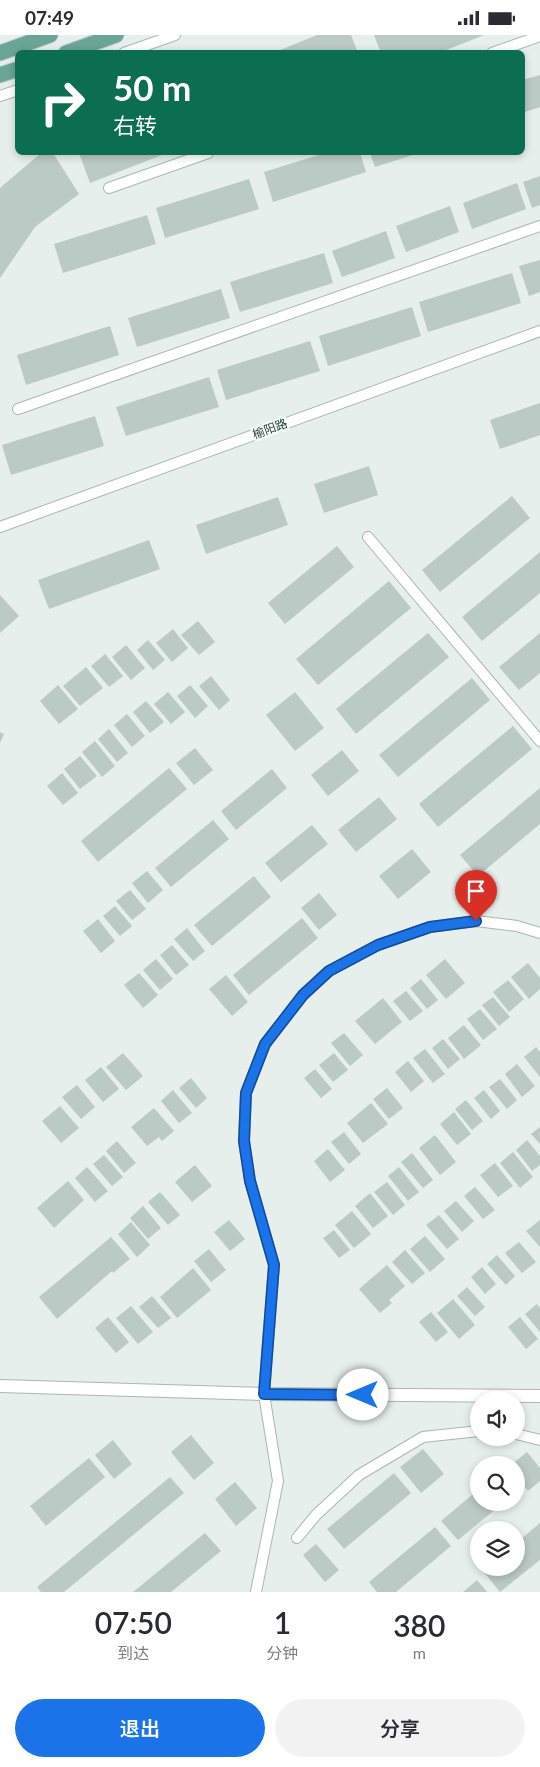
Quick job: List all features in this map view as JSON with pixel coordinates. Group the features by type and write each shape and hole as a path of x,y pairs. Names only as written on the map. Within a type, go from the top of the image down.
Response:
{"main road":[{"path":"0,53 50,35"},
{"path":"74,50 116,35"},
{"path":"0,75 15,70"}],"street":[{"path":"132,50 175,35"},
{"path":"500,50 540,36"},
{"path":"0,96 15,91"},
{"path":"109,187 202,155"},
{"path":"18,409 540,226"},
{"name":"榆阳路","path":"0,527 540,331"},
{"path":"368,537 540,741"},
{"path":"256,1592 278,1481 264,1394 274,1265 250,1181 244,1141 246,1093 265,1044 303,995 329,971 378,945 430,927 476,921 518,926 540,933"},
{"path":"0,1386 264,1394 540,1396"},
{"path":"297,1538 316,1515 359,1475 367,1470 423,1437 470,1432"},
{"path":"525,1437 540,1441"}],"building":[{"path":"317,35 351,35 357,50 280,50"},
{"path":"374,35 484,35 446,50 380,50"},
{"path":"540,75 540,107 525,112 525,79"},
{"path":"39,155 54,155 79,194 35,227 0,278 0,188"},
{"path":"80,155 162,155 90,183"},
{"path":"319,155 361,155 366,172 273,202 264,172"},
{"path":"371,155 413,155 375,167"},
{"path":"540,176 540,205 532,208 523,182"},
{"path":"249,179 259,209 165,238 156,208"},
{"path":"517,183 526,209 472,229 463,203"},
{"path":"450,206 459,232 406,252 396,226"},
{"path":"147,215 156,244 63,273 54,244"},
{"path":"386,231 395,258 342,277 332,251"},
{"path":"324,253 333,283 240,312 230,282"},
{"path":"540,260 540,292 529,296 519,266"},
{"path":"512,273 521,303 428,332 419,302"},
{"path":"221,289 230,318 137,347 128,318"},
{"path":"412,307 421,336 328,366 319,336"},
{"path":"110,326 119,355 26,385 17,355"},
{"path":"310,341 320,371 226,400 217,370"},
{"path":"209,377 219,407 126,436 116,407"},
{"path":"540,403 540,435 500,449 490,420"},
{"path":"95,416 104,446 11,475 2,445"},
{"path":"369,466 378,495 324,513 314,484"},
{"path":"512,496 530,518 440,592 422,570"},
{"path":"278,497 288,525 206,554 196,525"},
{"path":"149,540 160,569 49,609 38,580"},
{"path":"337,546 354,567 285,624 268,603"},
{"path":"540,552 540,593 482,641 462,617"},
{"path":"389,581 411,608 318,685 296,659"},
{"path":"0,595 19,616 0,633"},
{"path":"198,621 215,642 199,655 181,635"},
{"path":"173,629 188,648 172,662 156,643"},
{"path":"428,633 449,657 356,734 336,709"},
{"path":"540,633 540,673 519,690 499,667"},
{"path":"148,640 165,660 153,670 137,650"},
{"path":"126,645 145,668 131,680 112,657"},
{"path":"105,654 123,676 109,687 91,666"},
{"path":"86,667 103,688 80,706 63,686"},
{"path":"211,676 230,700 219,710 199,686"},
{"path":"472,678 490,700 398,777 379,755"},
{"path":"58,685 78,709 59,724 40,701"},
{"path":"190,685 208,706 195,718 177,696"},
{"path":"168,692 185,712 171,724 154,704"},
{"path":"295,692 324,728 295,751 266,715"},
{"path":"146,701 164,722 150,733 133,712"},
{"path":"127,714 145,736 132,747 114,725"},
{"path":"513,726 532,749 438,827 419,804"},
{"path":"109,729 128,753 117,762 98,739"},
{"path":"0,732 4,734 0,743"},
{"path":"95,741 115,766 102,777 82,752"},
{"path":"195,748 213,770 194,785 176,763"},
{"path":"342,750 359,771 328,796 311,775"},
{"path":"80,756 97,776 80,789 64,769"},
{"path":"169,768 187,789 98,862 81,841"},
{"path":"272,769 287,788 236,830 221,811"},
{"path":"62,773 78,793 63,805 47,786"},
{"path":"540,788 540,824 478,876 460,855"},
{"path":"379,797 397,819 356,852 338,830"},
{"path":"213,820 229,839 171,887 155,868"},
{"path":"312,825 328,844 281,882 265,863"},
{"path":"412,849 431,872 398,899 379,876"},
{"path":"147,871 163,890 148,903 132,883"},
{"path":"254,876 271,897 212,946 194,925"},
{"path":"130,890 146,909 132,920 116,901"},
{"path":"319,893 337,915 319,930 301,908"},
{"path":"115,906 132,926 120,936 103,916"},
{"path":"302,918 318,938 249,995 233,975"},
{"path":"98,919 115,941 101,953 83,931"},
{"path":"187,928 205,951 193,961 174,939"},
{"path":"172,945 189,965 176,975 160,955"},
{"path":"156,959 173,979 160,990 143,970"},
{"path":"445,959 465,983 446,999 426,975"},
{"path":"528,963 540,978 540,989 529,999 511,977"},
{"path":"139,973 158,995 143,1008 124,985"},
{"path":"226,975 248,1002 232,1016 209,989"},
{"path":"421,979 438,1000 427,1009 410,988"},
{"path":"508,980 524,999 509,1012 493,992"},
{"path":"406,991 423,1011 410,1021 393,1001"},
{"path":"493,997 510,1017 499,1026 482,1005"},
{"path":"383,998 402,1022 375,1044 355,1021"},
{"path":"480,1009 497,1029 483,1040 467,1019"},
{"path":"464,1025 481,1045 464,1059 448,1038"},
{"path":"344,1033 363,1055 350,1066 331,1043"},
{"path":"443,1039 460,1059 448,1069 432,1048"},
{"path":"536,1047 540,1052 540,1077 524,1057"},
{"path":"425,1049 445,1074 433,1083 413,1058"},
{"path":"123,1053 143,1076 126,1090 106,1067"},
{"path":"334,1053 348,1070 333,1082 319,1065"},
{"path":"408,1061 424,1081 411,1092 395,1072"},
{"path":"517,1064 535,1086 522,1097 505,1074"},
{"path":"101,1067 119,1089 103,1102 85,1080"},
{"path":"315,1069 332,1089 321,1098 304,1078"},
{"path":"191,1078 207,1098 196,1108 179,1088"},
{"path":"500,1079 517,1100 507,1109 489,1087"},
{"path":"77,1085 95,1107 81,1119 62,1097"},
{"path":"387,1088 403,1108 389,1119 373,1099"},
{"path":"173,1090 192,1113 179,1123 161,1101"},
{"path":"484,1090 500,1111 491,1119 474,1098"},
{"path":"466,1100 483,1121 472,1130 455,1109"},
{"path":"371,1103 388,1124 363,1143 347,1123"},
{"path":"60,1106 79,1128 61,1143 42,1121"},
{"path":"154,1108 174,1131 162,1141 159,1137 147,1146 131,1127"},
{"path":"454,1112 471,1134 457,1145 440,1124"},
{"path":"540,1127 540,1144 531,1134"},
{"path":"344,1132 361,1154 349,1164 331,1142"},
{"path":"435,1135 456,1162 440,1175 419,1148"},
{"path":"527,1140 540,1156 540,1165 532,1171 516,1150"},
{"path":"117,1141 136,1163 124,1173 106,1151"},
{"path":"328,1149 345,1170 330,1182 314,1161"},
{"path":"513,1152 533,1177 520,1188 500,1163"},
{"path":"412,1153 433,1180 423,1188 401,1162"},
{"path":"104,1155 123,1177 112,1186 93,1164"},
{"path":"495,1163 513,1186 498,1197 480,1175"},
{"path":"195,1165 212,1186 192,1202 175,1182"},
{"path":"87,1167 108,1191 95,1202 75,1178"},
{"path":"399,1167 419,1192 408,1201 388,1176"},
{"path":"68,1181 84,1200 54,1228 37,1208"},
{"path":"387,1182 405,1205 393,1215 374,1192"},
{"path":"475,1187 495,1210 483,1219 464,1196"},
{"path":"160,1192 180,1215 168,1225 148,1202"},
{"path":"370,1193 388,1216 373,1228 355,1206"},
{"path":"456,1201 474,1221 462,1232 444,1211"},
{"path":"143,1206 161,1228 148,1239 130,1218"},
{"path":"352,1211 371,1234 354,1248 335,1225"},
{"path":"439,1215 459,1239 447,1249 426,1225"},
{"path":"229,1220 245,1239 230,1251 214,1232"},
{"path":"540,1220 540,1247 526,1231"},
{"path":"131,1222 150,1245 137,1257 118,1234"},
{"path":"334,1230 350,1250 339,1258 323,1238"},
{"path":"425,1236 445,1259 430,1272 410,1249"},
{"path":"111,1237 130,1259 113,1273 112,1271 57,1319 39,1297"},
{"path":"519,1242 536,1262 522,1273 505,1253"},
{"path":"209,1249 226,1270 211,1282 194,1261"},
{"path":"405,1250 425,1273 412,1284 392,1262"},
{"path":"497,1255 515,1276 506,1285 487,1264"},
{"path":"387,1265 405,1286 389,1300 392,1303 380,1313 359,1289"},
{"path":"482,1267 496,1284 485,1294 471,1277"},
{"path":"193,1268 211,1290 177,1318 160,1297"},
{"path":"467,1287 485,1307 475,1316 457,1296"},
{"path":"152,1296 171,1318 158,1328 139,1307"},
{"path":"453,1299 475,1325 459,1339 437,1313"},
{"path":"537,1304 540,1308 540,1332 525,1314"},
{"path":"131,1306 153,1332 138,1344 116,1318"},
{"path":"431,1312 448,1332 436,1342 419,1322"},
{"path":"108,1317 129,1342 116,1353 95,1328"},
{"path":"520,1317 538,1339 526,1349 508,1327"},
{"path":"191,1435 214,1463 194,1480 171,1452"},
{"path":"113,1440 132,1464 114,1479 95,1455"},
{"path":"423,1449 444,1474 421,1493 400,1467"},
{"path":"527,1452 540,1468 540,1481 528,1491 525,1488 525,1456 522,1456"},
{"path":"89,1458 105,1477 46,1526 30,1506"},
{"path":"394,1473 411,1493 344,1549 327,1529"},
{"path":"170,1477 184,1493 64,1592 41,1592 37,1587"},
{"path":"235,1482 257,1508 236,1526 215,1499"},
{"path":"470,1497 470,1511 493,1511 481,1521 470,1521 470,1530 458,1540 441,1521"},
{"path":"540,1523 540,1560 525,1572 525,1536"},
{"path":"435,1527 451,1546 396,1592 377,1592 369,1582"},
{"path":"205,1533 221,1551 171,1592 133,1592"},
{"path":"316,1544 339,1570 325,1582 303,1555"},
{"path":"487,1576 520,1576 500,1592"},
{"path":"477,1580 487,1592 463,1592"}],"route":[{"path":"363,1395 264,1394 274,1265 250,1181 244,1141 246,1093 265,1044 303,995 329,971 378,945 430,927 476,921"}]}
